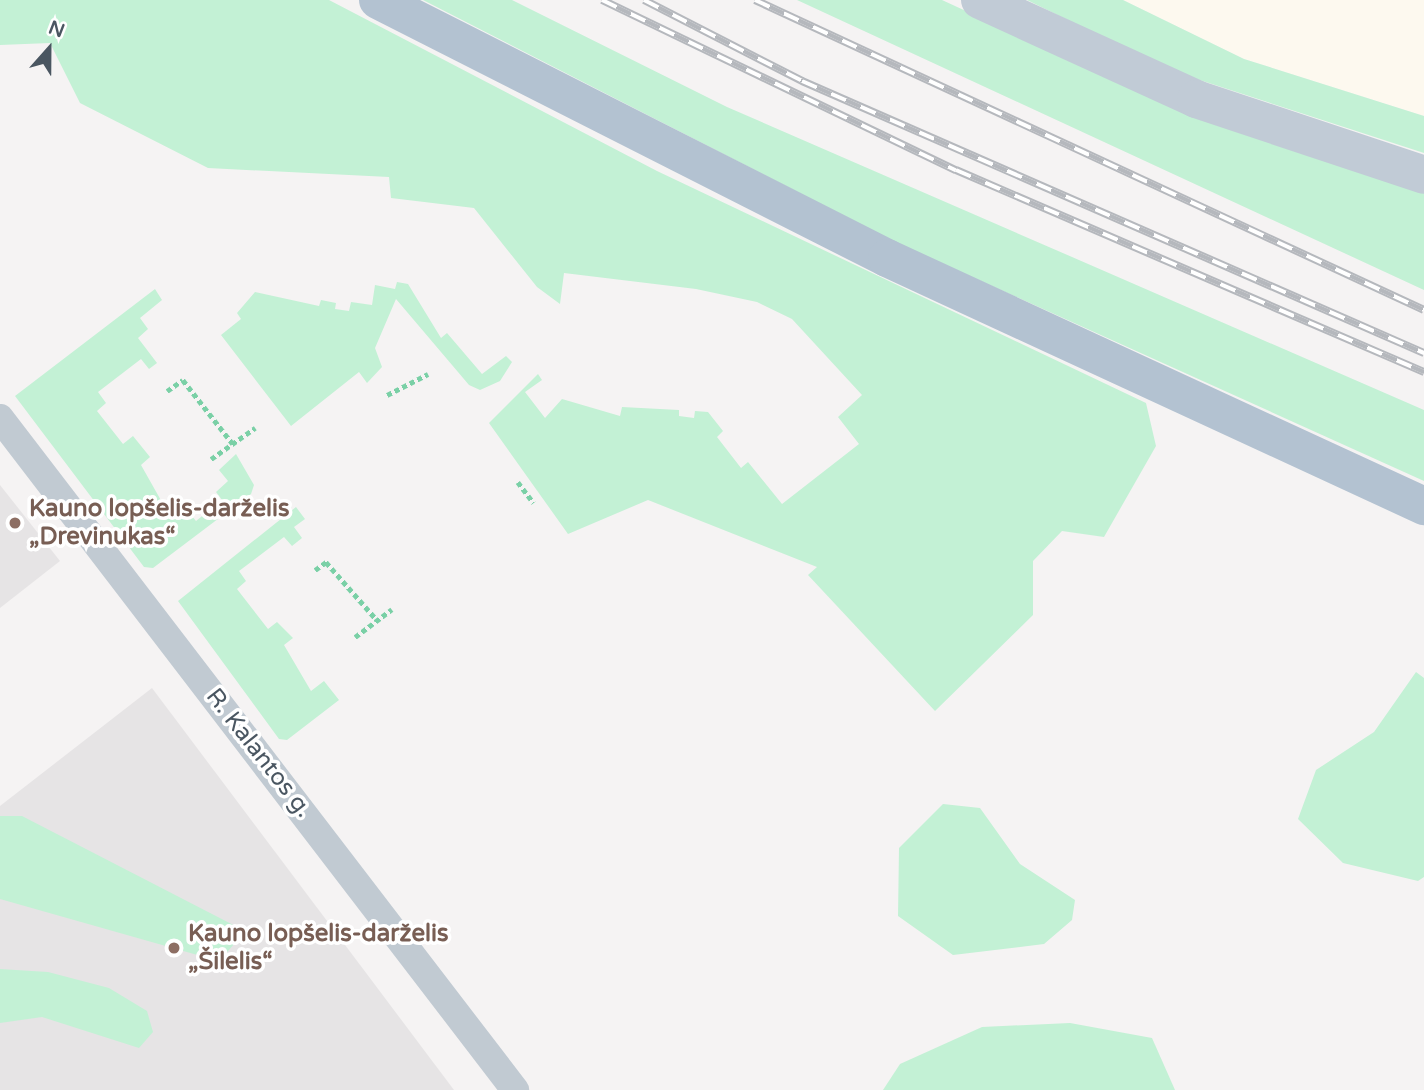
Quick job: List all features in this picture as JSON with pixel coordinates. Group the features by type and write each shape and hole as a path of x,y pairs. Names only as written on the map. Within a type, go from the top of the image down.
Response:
{"main road":[{"path":"379,0 874,252 1424,506"},
{"path":"979,0 1196,99 1424,175"}],"street":[{"name":"R. Kalantos g.","path":"0,418 515,1090"}],"path":[{"path":"387,395 428,374"},
{"path":"167,391 184,380 233,444"},
{"path":"211,459 255,428"},
{"path":"517,482 534,503"},
{"path":"315,570 326,562 377,620"},
{"path":"355,637 392,608"}],"shaded area":[{"path":"1123,0 1424,0 1424,116 1244,59"},
{"name":"Kauno lopšelis-darželis „Drevinukas“","path":"0,485 60,561 0,608"},
{"name":"Kauno lopšelis-darželis „Šilelis“","path":"152,688 454,1090 0,1090 0,806"}],"green space":[{"path":"0,0 329,0 657,171 1146,403 1156,446 1104,537 1062,531 1033,561 1033,615 935,711 808,575 817,567 648,500 568,534 489,423 538,374 542,380 525,392 545,418 562,399 620,416 622,407 679,410 679,416 694,418 695,411 708,412 723,431 717,437 741,468 748,462 782,504 859,444 838,417 862,395 792,319 757,302 696,289 564,273 560,304 537,287 474,208 391,198 389,177 208,168 80,103 50,43 0,45"},
{"path":"423,0 512,0 727,107 1424,410 1424,481 897,243"},
{"path":"797,0 942,0 1178,109 1424,191 1424,290"},
{"path":"1027,0 1123,0 1244,59 1424,116 1424,153 1172,71"},
{"path":"397,282 408,284 441,338 447,333 482,374 506,356 512,362 500,381 480,390 469,385 396,299 375,348 382,367 367,383 359,372 291,426 221,335 241,319 237,313 255,292 319,306 321,300 336,303 335,309 349,311 351,302 372,305 375,285 395,289"},
{"path":"155,289 162,300 140,318 148,329 138,338 157,363 149,369 141,359 98,392 106,403 97,411 123,444 133,436 150,457 141,465 167,511 180,501 196,521 222,500 216,492 228,481 219,470 236,454 254,485 251,494 153,568 144,567 15,396"},
{"path":"296,507 305,519 294,527 302,538 292,546 284,537 239,571 246,581 237,589 268,629 277,622 293,638 284,645 311,691 324,681 339,700 287,740 279,739 178,601"},
{"path":"1416,672 1424,678 1424,877 1418,881 1343,863 1298,819 1316,770 1374,732"},
{"path":"943,804 980,808 1020,864 1075,900 1072,920 1044,944 953,955 898,916 899,848"},
{"path":"0,816 22,816 245,931 223,957 208,958 0,899"},
{"path":"0,969 48,972 109,988 147,1011 153,1032 139,1048 42,1017 0,1023"},
{"path":"1070,1023 1152,1038 1175,1090 883,1090 900,1064 982,1027"}],"railway":[{"path":"602,0 956,170 1424,372"},
{"path":"644,0 802,81 1424,353"},
{"path":"755,0 1424,310"}],"place":[{"name":"Kauno lopšelis-darželis „Drevinukas“","path":"15,523"},
{"name":"Kauno lopšelis-darželis „Šilelis“","path":"174,948"}]}
